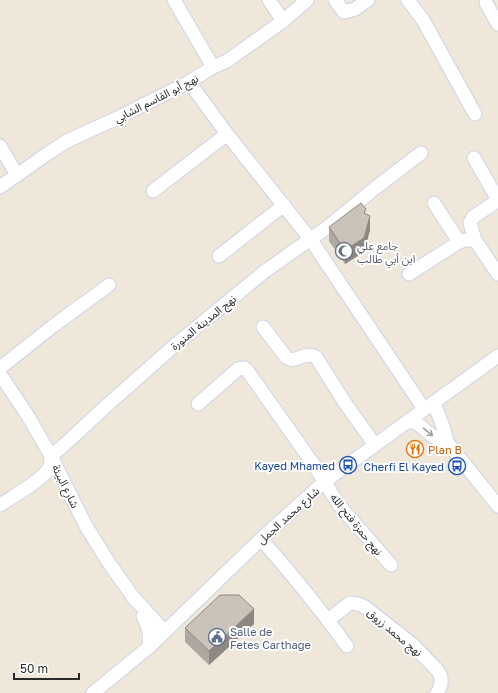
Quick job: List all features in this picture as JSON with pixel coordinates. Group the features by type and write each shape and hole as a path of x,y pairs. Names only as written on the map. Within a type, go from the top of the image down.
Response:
{"street":[{"path":"174,0 214,67"},
{"path":"269,0 283,21"},
{"name":"نهج أبو القاسم الشابي","path":"0,187 67,141 189,82 227,61 283,21 307,0"},
{"path":"335,0 344,12 355,10 368,0"},
{"path":"408,0 423,20 475,114"},
{"path":"486,3 498,24"},
{"path":"189,82 227,134 311,240 429,405 437,412 446,434 447,442"},
{"path":"153,191 227,134"},
{"path":"0,146 17,174"},
{"name":"نهج المدينة المنورة","path":"0,504 40,478 50,467 51,456 174,345 264,272 311,240 421,152"},
{"path":"474,158 498,198 497,201 473,217 470,223 474,240 498,274"},
{"path":"434,203 459,242"},
{"path":"218,256 284,205"},
{"path":"409,274 459,242 474,240"},
{"path":"0,374 53,326 109,285"},
{"path":"263,327 286,357 295,360 307,354 311,354 316,357 345,403 375,445"},
{"name":"شارع محمد الجمل","path":"93,693 149,647 261,539 324,482 429,405 497,358"},
{"name":"نهج حمزة فتح الله","path":"198,404 238,369 244,368 247,370 339,505 391,565"},
{"name":"شارع البيئة","path":"0,374 28,416 51,456 86,526 133,597 162,634"},
{"path":"409,420 418,424 431,435 447,442 498,506"},
{"path":"261,539 291,573 347,646"},
{"name":"نهج محمد زروق","path":"328,620 350,603 365,607 412,644 438,670 441,677 441,685 436,693"},
{"path":"145,613 170,619 178,618"},
{"path":"145,613 150,636 149,647"}],"building":[{"path":"361,203 366,209 364,213 370,216 364,238 345,250 329,227"},
{"path":"220,595 239,595 254,609 209,651 185,628"}],"place":[{"name":"جامع علي ابن أبي طالب","path":"344,251"},
{"name":"Plan B","path":"415,449"},
{"name":"Kayed Mhamed","path":"348,465"},
{"name":"Cherfi El Kayed","path":"457,466"},
{"name":"Salle de Fetes Carthage","path":"217,637"}]}
